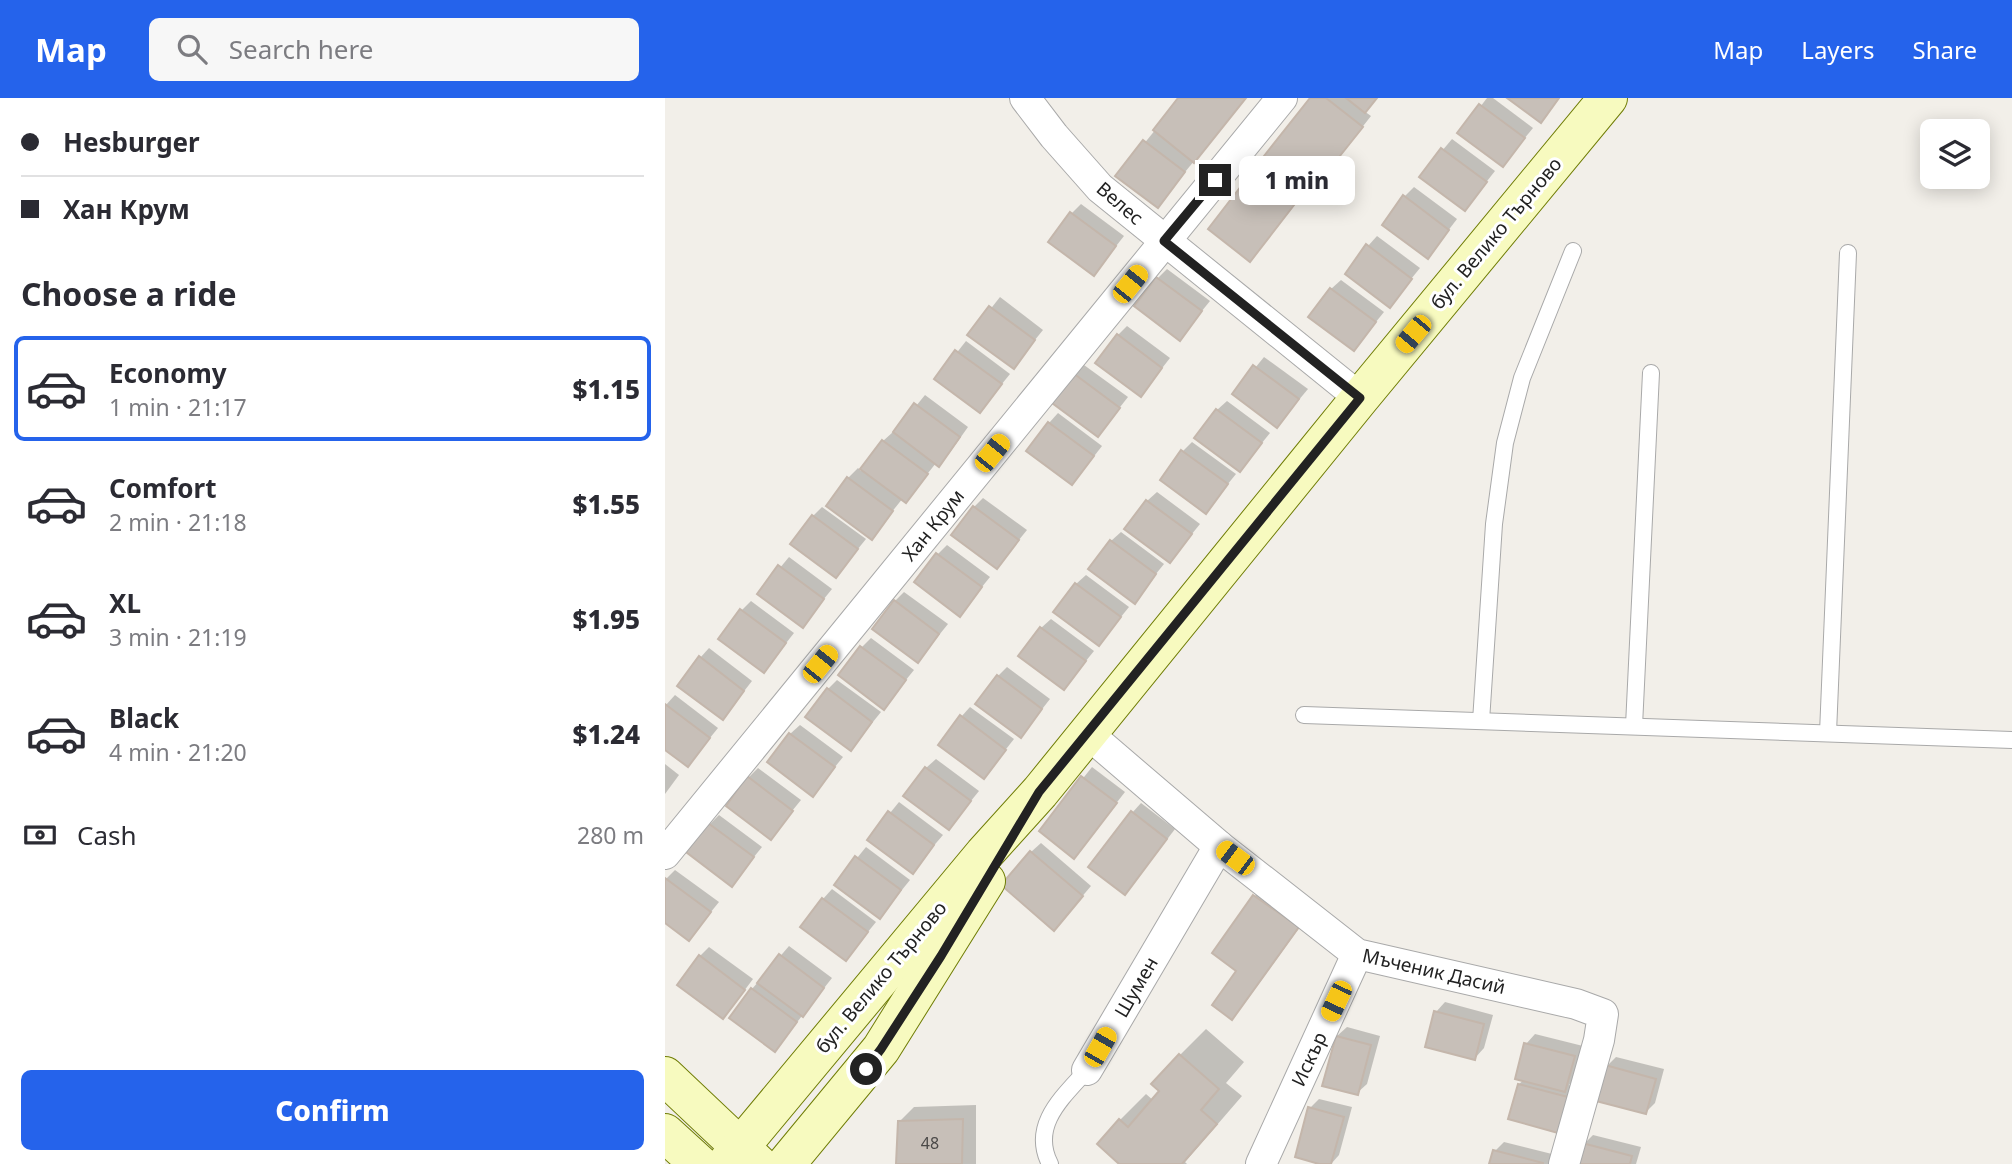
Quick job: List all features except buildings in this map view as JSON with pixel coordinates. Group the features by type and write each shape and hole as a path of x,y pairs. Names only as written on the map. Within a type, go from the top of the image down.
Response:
{"main road":[{"name":"бул. Велико Търново","path":"741,1158 984,854 1039,792 1608,98"},
{"name":"бул. Велико Търново","path":"786,1164 835,1108 881,1049 941,956 1039,792"},
{"path":"665,1076 741,1158"},
{"path":"665,1133 699,1164"}],"street":[{"name":"Хан Крум","path":"665,854 1282,98"},
{"name":"Велес","path":"1026,99 1100,188 1360,398"},
{"name":"Мъченик Дасий","path":"1087,733 1219,846 1357,954 1576,1004 1603,1014 1599,1040 1564,1164"},
{"name":"Шумен","path":"1087,1070 1219,846"},
{"name":"Искър","path":"1261,1164 1357,954"}],"lane":[{"path":"1481,721 1494,524 1505,443 1522,378 1573,251"},
{"path":"1828,733 1849,253"},
{"path":"1634,726 1651,373"},
{"path":"1304,715 2012,740"},
{"name":"Шумен","path":"1050,1164 1043,1144 1045,1126 1054,1107 1087,1070"}],"route":[{"path":"866,1069 941,956 1039,792 1360,398 1164,241 1215,180"}]}
